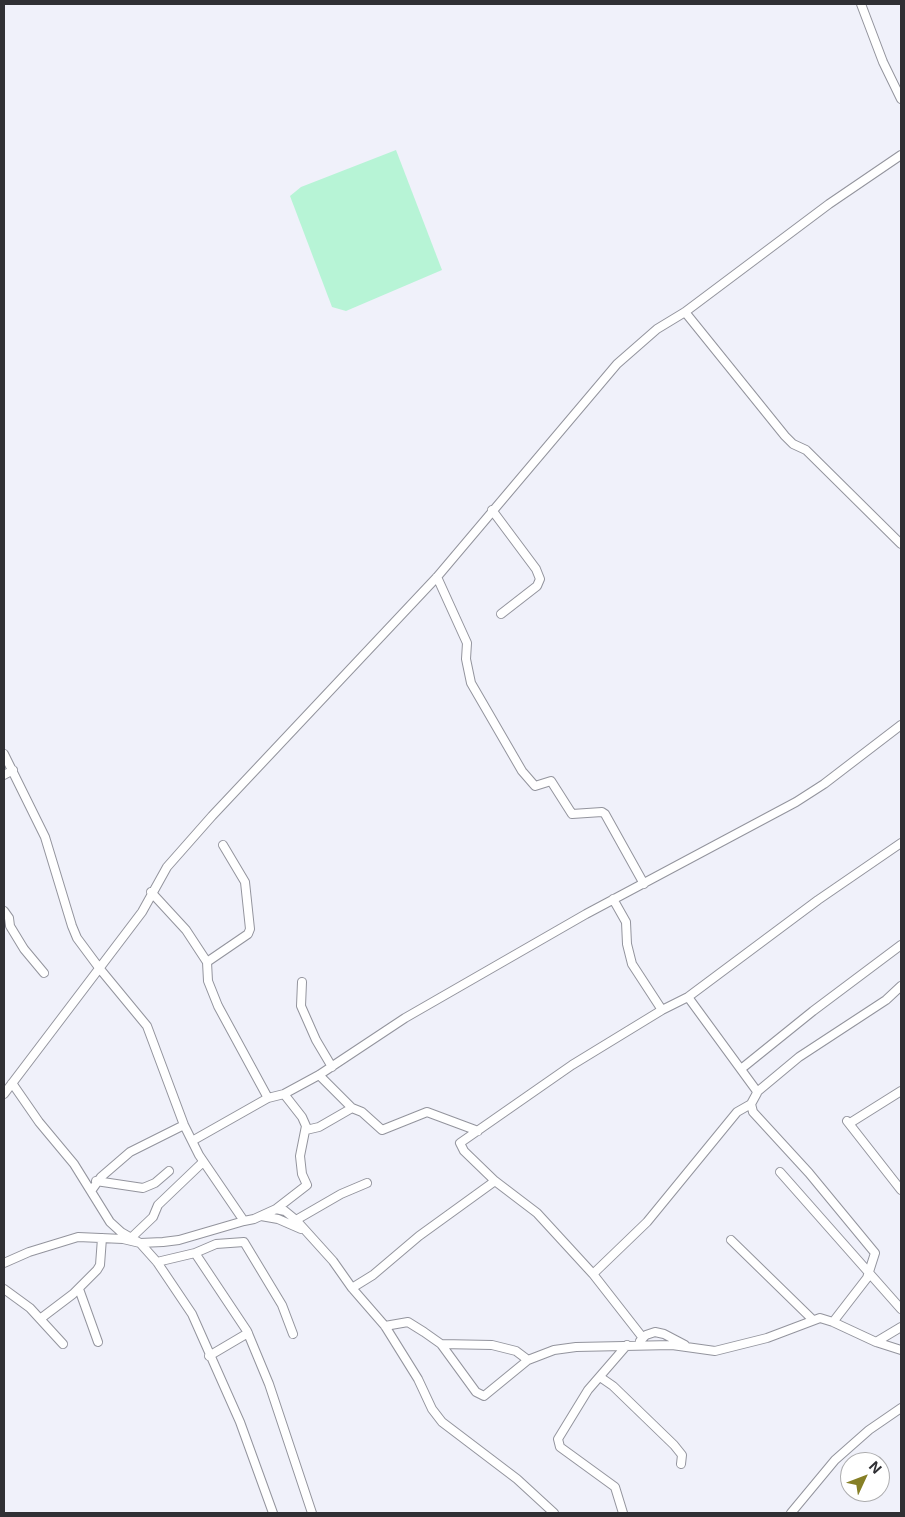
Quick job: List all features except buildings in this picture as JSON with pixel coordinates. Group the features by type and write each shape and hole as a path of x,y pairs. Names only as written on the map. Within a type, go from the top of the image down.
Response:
{"street":[{"path":"861,4 883,62 901,98"},
{"path":"4,1094 142,912 151,892 166,868 212,816 437,577 617,364 657,329 685,312 829,204 901,154"},
{"path":"685,312 785,436 793,444 806,450 901,544"},
{"path":"492,510 536,569 540,578 536,586 500,614"},
{"path":"437,577 467,643 466,659 471,683 526,777 535,786 551,781 572,814 602,812 605,814 644,884"},
{"path":"192,1141 268,1098 284,1094 319,1075 405,1018 613,899 796,802 824,784 901,725"},
{"path":"4,754 45,837 72,926 100,969 147,1026 184,1125 203,1162 244,1221"},
{"path":"4,775 12,770"},
{"path":"643,1338 593,1274 537,1214 495,1181 460,1145 461,1141 572,1065 662,1010 688,997 818,900 901,843"},
{"path":"207,962 248,934 250,929 245,882 223,845"},
{"path":"151,892 186,930 207,962 208,981 218,1006 268,1098"},
{"path":"613,899 624,916 627,944 632,964 662,1010"},
{"path":"4,911 10,918 10,926 24,949 44,973"},
{"path":"741,1069 901,945"},
{"path":"302,982 301,1006 320,1048 332,1067"},
{"path":"593,1274 647,1222 733,1117 751,1104 757,1092 798,1057 900,990"},
{"path":"688,997 757,1092"},
{"path":"319,1075 352,1108 362,1112 382,1130 427,1112 478,1131"},
{"path":"12,1083 86,1182 115,1228 140,1243 157,1262 192,1314 209,1356 240,1422 273,1513"},
{"path":"901,1091 850,1123 847,1122 901,1190"},
{"path":"4,1263 28,1252 71,1238 102,1238 140,1243 179,1240 261,1216 276,1208 307,1185 302,1174 300,1156 301,1142 306,1130 302,1116 284,1094"},
{"path":"751,1104 753,1112 872,1248 875,1256 869,1272 833,1322"},
{"path":"306,1130 319,1127 352,1108"},
{"path":"91,1191 98,1180 130,1152 184,1125"},
{"path":"132,1237 153,1217 158,1205 203,1162"},
{"path":"86,1182 98,1180 143,1188 155,1184 169,1171"},
{"path":"780,1172 901,1309"},
{"path":"352,1288 373,1275 419,1236 495,1181"},
{"path":"296,1220 341,1194 367,1183"},
{"path":"276,1208 285,1211 296,1220 333,1261 352,1288 385,1326 418,1379 432,1409 442,1422 517,1479 554,1513"},
{"path":"261,1216 286,1222 304,1231"},
{"path":"40,1319 79,1289 100,1265 102,1238"},
{"path":"731,1240 813,1320"},
{"path":"157,1262 195,1253 216,1244 245,1243 282,1305 293,1334"},
{"path":"195,1253 248,1333 269,1384 312,1513"},
{"path":"4,1289 30,1308 63,1344"},
{"path":"79,1289 98,1342"},
{"path":"385,1326 408,1322 441,1344 476,1392 481,1396 489,1394 528,1360 554,1350 631,1345 672,1345 705,1351 726,1350 767,1338 820,1318 876,1342 901,1350"},
{"path":"876,1342 901,1327"},
{"path":"623,1513 616,1491 611,1483 559,1444 558,1439 588,1390 631,1345 655,1332 664,1334 690,1347"},
{"path":"209,1356 248,1333"},
{"path":"441,1344 492,1345 516,1351 528,1360"},
{"path":"600,1377 613,1386 680,1451 682,1464"},
{"path":"791,1513 839,1456 869,1430 901,1408"}],"green space":[{"path":"396,150 442,270 346,311 332,307 290,196 301,187"}]}
